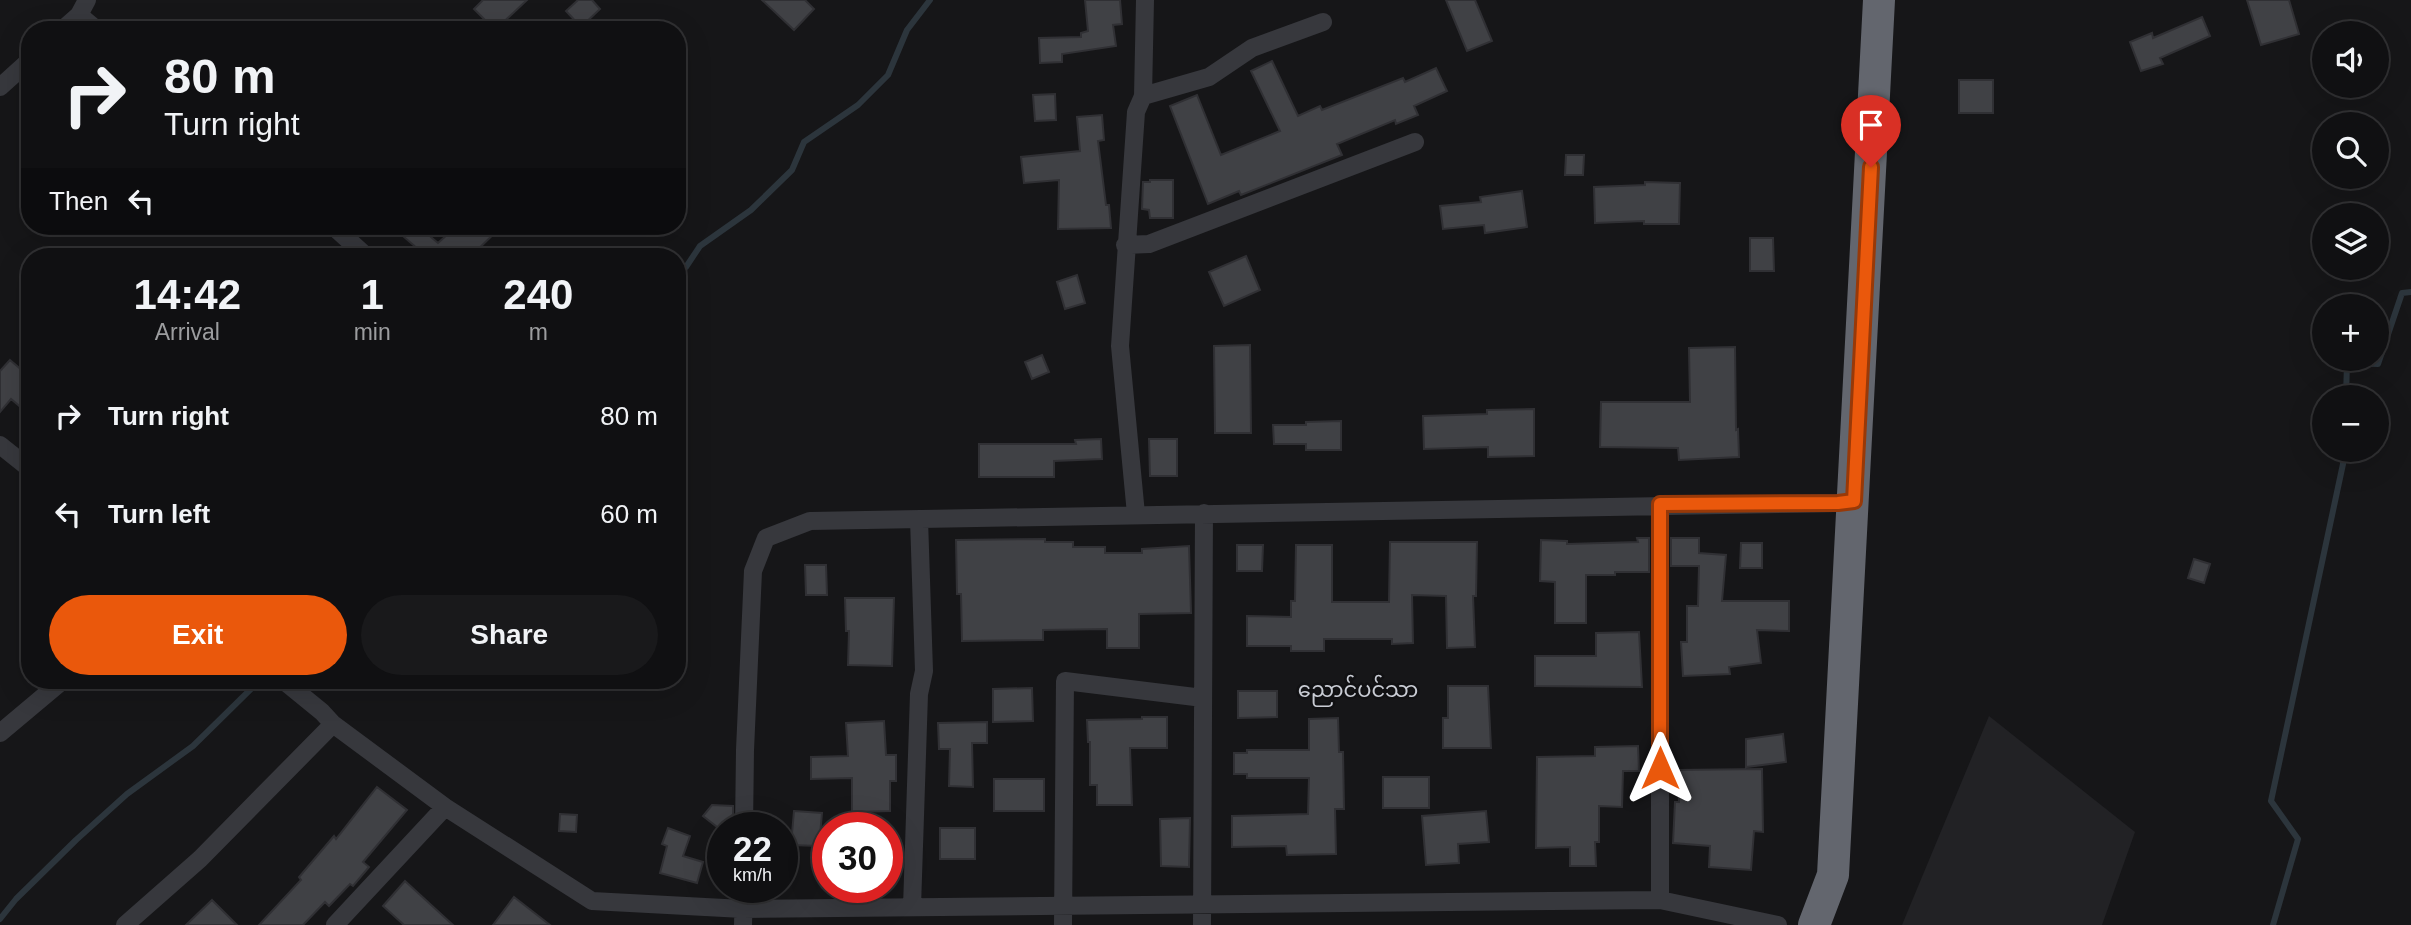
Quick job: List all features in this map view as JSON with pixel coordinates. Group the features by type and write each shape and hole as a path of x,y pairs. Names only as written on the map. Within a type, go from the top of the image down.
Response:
{"highway":[{"path":"1814,925 1833,875 1879,0"}],"street":[{"path":"1136,514 1120,346 1136,112 1143,96 1145,0"},
{"path":"70,21 83,7"},
{"path":"1143,96 1209,76 1252,48 1323,22"},
{"path":"0,87 21,68"},
{"path":"1125,245 1149,244 1415,142"},
{"path":"343,235 358,248"},
{"path":"0,444 21,462"},
{"path":"744,812 752,571 766,538 810,521 1854,501"},
{"path":"1660,504 1660,900"},
{"path":"1202,925 1204,513"},
{"path":"912,907 919,694 924,671 919,519"},
{"path":"1063,925 1065,681 1203,698"},
{"path":"0,733 52,689"},
{"path":"294,689 332,724 445,807 592,901 743,917 912,907 1660,900 1778,925"},
{"path":"125,925 200,859 332,724"},
{"path":"343,922 445,807"}],"shaded area":[{"path":"1989,716 2135,832 2102,925 1902,925"}],"building":[{"path":"483,0 527,0 505,21 486,21 474,9"},
{"path":"578,0 592,0 600,9 587,21 575,21 566,11"},
{"path":"762,0 805,0 814,9 794,30"},
{"path":"1085,0 1120,0 1122,24 1113,25 1116,46 1062,54 1062,62 1040,63 1039,38 1081,37 1081,33 1088,31"},
{"path":"1446,0 1475,0 1492,41 1467,51"},
{"path":"2247,0 2289,0 2299,34 2261,45"},
{"path":"2202,17 2210,36 2160,58 2163,64 2141,71 2130,42 2152,33 2153,38"},
{"path":"1272,61 1298,116 1320,106 1322,110 1403,78 1405,82 1436,68 1447,91 1414,106 1418,115 1396,124 1395,120 1337,144 1342,155 1241,195 1239,191 1208,204 1170,106 1197,95 1221,155 1280,131 1251,71"},
{"path":"1959,80 1993,80 1993,113 1959,113"},
{"path":"1055,94 1056,120 1035,121 1033,95"},
{"path":"1102,115 1104,140 1098,141 1111,228 1058,229 1059,180 1024,183 1021,157 1080,151 1077,117"},
{"path":"1566,155 1584,155 1583,175 1565,175"},
{"path":"1173,180 1173,218 1150,218 1149,210 1142,209 1143,182"},
{"path":"1645,182 1680,183 1679,224 1644,224 1644,221 1595,223 1594,187 1645,185"},
{"path":"1522,191 1527,227 1485,233 1484,225 1443,229 1440,206 1481,202 1480,197"},
{"path":"429,235 438,243 447,235 493,235 479,248 417,248 404,237"},
{"path":"1750,238 1773,238 1774,271 1750,271"},
{"path":"1246,256 1260,290 1224,306 1209,272"},
{"path":"1077,275 1085,303 1065,309 1057,282"},
{"path":"1250,345 1251,433 1215,433 1214,346"},
{"path":"1735,347 1739,457 1679,460 1678,448 1600,447 1601,402 1690,402 1689,348"},
{"path":"1042,355 1049,372 1032,379 1025,362"},
{"path":"10,360 21,369 21,407 11,399 0,412 0,371"},
{"path":"1534,409 1534,456 1488,457 1488,447 1424,449 1423,416"},
{"path":"1341,421 1341,450 1306,450 1306,444 1274,444 1273,425"},
{"path":"1101,439 1102,459 1054,461 1054,477 979,477 979,444 1076,444 1075,440"},
{"path":"1149,439 1177,439 1177,476 1150,476"},
{"path":"1637,538 1649,538 1649,572 1586,575 1586,623 1555,623 1555,582 1540,581 1541,540 1567,541 1567,544 1638,542"},
{"path":"1671,538 1699,538 1699,553 1726,555 1722,601 1789,601 1789,631 1757,630 1761,663 1729,667 1730,674 1683,676 1681,642 1687,642 1687,606 1698,606 1699,566 1671,566"},
{"path":"1045,539 1045,542 1073,542 1073,547 1105,547 1105,553 1142,553 1142,549 1189,546 1191,613 1139,614 1139,648 1107,648 1107,629 1043,630 1043,640 962,641 961,594 957,594 956,540"},
{"path":"1390,542 1477,542 1476,596 1473,596 1475,647 1447,648 1446,596 1412,595 1413,643 1392,644 1392,639 1324,639 1324,651 1291,651 1291,646 1247,646 1247,616 1291,617 1291,601 1295,601 1296,545 1332,545 1332,602 1389,602"},
{"path":"1741,543 1762,543 1762,568 1740,568"},
{"path":"1237,545 1263,545 1262,571 1237,571"},
{"path":"2194,559 2210,564 2204,583 2188,578"},
{"path":"805,565 826,565 827,595 806,595"},
{"path":"845,598 894,598 892,666 848,665 849,631 846,631"},
{"path":"1639,632 1642,687 1535,686 1535,656 1596,656 1596,633"},
{"path":"1448,686 1488,686 1491,748 1443,748 1443,718 1448,718"},
{"path":"1032,688 1033,721 993,722 993,689"},
{"path":"1238,691 1277,691 1277,717 1238,718"},
{"path":"1167,717 1167,748 1130,748 1132,805 1097,805 1097,785 1090,785 1087,720"},
{"path":"1338,718 1339,752 1343,752 1344,809 1335,809 1336,854 1287,855 1286,846 1232,847 1232,816 1308,814 1309,778 1247,778 1247,774 1234,774 1234,753 1247,753 1247,750 1309,750 1309,719"},
{"path":"884,721 886,755 896,755 896,781 890,781 890,811 852,812 852,778 811,779 811,757 848,756 846,723"},
{"path":"987,722 987,743 972,743 973,787 949,786 950,749 939,749 938,723"},
{"path":"1783,734 1786,762 1746,767 1746,739"},
{"path":"1638,746 1639,771 1623,771 1622,807 1599,806 1599,842 1595,842 1596,866 1570,866 1570,847 1536,848 1537,757 1595,756 1595,747"},
{"path":"1762,769 1763,832 1754,831 1751,870 1709,867 1710,846 1673,843 1675,802 1679,802 1678,770"},
{"path":"1383,777 1429,777 1429,808 1383,808"},
{"path":"994,779 1044,779 1044,811 994,811"},
{"path":"377,787 407,810 363,862 369,867 353,886 350,884 329,906 325,902 303,925 259,925 301,880 299,877 334,836 336,839"},
{"path":"712,805 733,806 733,812 707,812 707,819 703,816"},
{"path":"794,811 812,812 812,846 798,845 798,812"},
{"path":"1486,811 1489,842 1458,844 1459,863 1426,865 1422,816"},
{"path":"560,814 577,815 576,832 559,831"},
{"path":"1190,818 1189,867 1161,866 1160,819"},
{"path":"668,828 690,836 683,856 703,862 697,883 660,873 667,846 662,844"},
{"path":"940,828 975,828 975,859 940,859"},
{"path":"405,881 453,925 404,925 383,906"},
{"path":"514,897 550,925 493,925"},
{"path":"212,900 237,925 186,925"}],"waterway":[{"path":"686,267 700,246 751,210 792,170 804,142 858,105 888,75 907,30 930,0"},
{"path":"2346,385 2347,363 2378,364 2402,293 2411,292"},
{"path":"2273,925 2298,839 2271,801 2343,462"},
{"path":"0,919 16,899 76,840 127,794 193,746 251,689"}],"district":[{"name":"ညောင်ပင်သာ","path":"1358,690"}],"route":[{"path":"1660,768 1660,504 1854,501 1871,167"}]}
